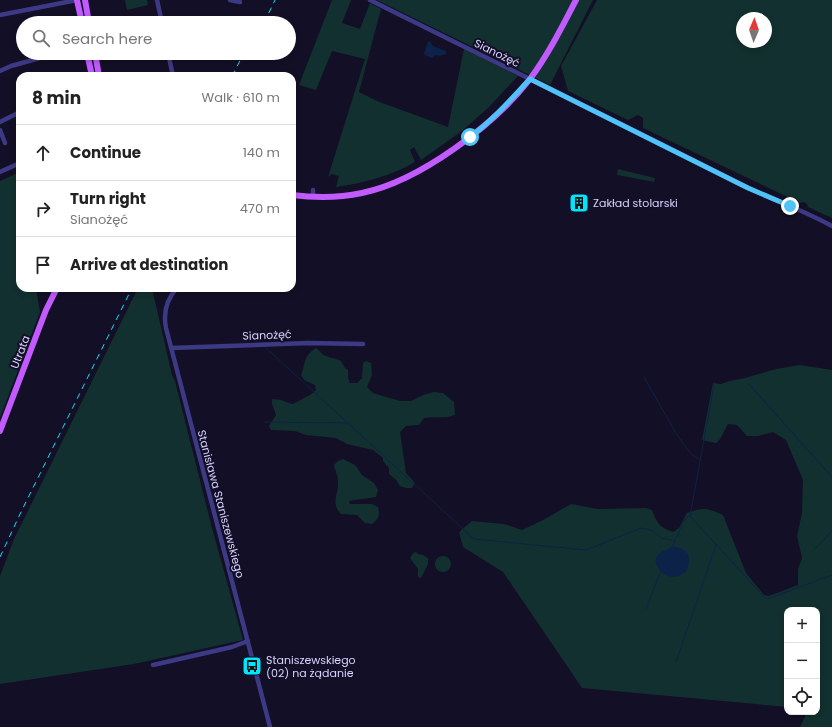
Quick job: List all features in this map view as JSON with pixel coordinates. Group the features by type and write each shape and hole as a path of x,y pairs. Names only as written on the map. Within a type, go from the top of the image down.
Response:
{"main road":[{"path":"77,0 80,16"},
{"path":"85,0 88,16"},
{"path":"296,195 335,197 362,193 400,181 423,169 484,126 530,79 548,51 576,0"},
{"path":"89,60 91,72"},
{"path":"96,60 98,72"},
{"name":"Utrata","path":"0,431 52,292"},
{"name":"Utrata","path":"49,303 55,292"}],"street":[{"path":"0,14 77,0"},
{"path":"157,0 160,16"},
{"path":"230,0 240,2"},
{"name":"Sianożęć","path":"370,0 748,188 800,210 832,226"},
{"path":"0,71 11,66 33,60"},
{"path":"170,60 172,72"},
{"path":"0,122 16,114"},
{"path":"0,130 5,143"},
{"path":"0,172 16,166"},
{"path":"313,190 313,197"},
{"name":"Stanisława Staniszewskiego","path":"174,292 168,301 165,312 171,348 270,727"},
{"name":"Sianożęć","path":"171,348 308,343 363,344"},
{"path":"153,665 232,647 248,641"}],"green space":[{"path":"125,0 147,0 148,5 127,10"},
{"path":"332,0 351,0 342,23 360,29 370,3 381,9 359,92 377,101 448,127 464,49 518,76 488,108 462,131 421,160 414,147 410,150 415,162 406,167 377,178 336,187 339,176 332,174 328,177 365,59 332,51 316,90 299,85"},
{"path":"377,0 593,0 550,85"},
{"path":"597,0 832,0 832,218 808,207 804,202 800,203 643,128 643,118 638,115 628,120 568,91 561,66"},
{"path":"618,169 655,178 654,182 617,175"},
{"path":"16,174 16,292 37,292 40,312 0,418 0,181"},
{"path":"136,292 153,292 172,375 175,381 211,524 243,640 134,664 0,684 0,576 14,539"},
{"path":"316,348 324,355 341,361 348,370 348,378 350,383 357,383 362,378 363,363 366,361 371,363 372,375 367,387 373,393 400,401 411,401 423,395 434,392 443,393 454,402 455,415 447,417 424,418 419,425 406,426 400,432 406,473 415,483 412,488 400,486 389,474 389,468 383,461 383,458 373,450 347,444 336,438 306,435 295,431 271,430 269,426 276,415 272,404 272,399 293,404 316,390 315,385 304,380 301,375 307,357"},
{"path":"800,365 832,370 832,727 800,727 806,715 820,715 820,607 784,607 784,707 582,688 503,572 463,547 459,532 472,521 504,524 522,530 571,504 598,509 646,508 652,510 657,521 662,526 673,532 679,528 687,513 705,509 723,515 746,573 764,595 769,596 798,585 798,569 802,558 797,536 802,513 803,480 786,440 773,432 758,436 747,436 737,425 728,424 716,443 702,440 713,383 721,384 776,369"},
{"path":"343,459 355,465 362,475 374,483 378,490 376,497 349,501 350,504 372,504 378,507 378,517 372,524 365,523 357,515 341,514 336,506 335,502 338,477 334,465"},
{"path":"416,552 428,558 428,564 421,578 418,577 418,569 410,558 413,553"},
{"path":"440,556 446,556 451,561 449,570 446,572 440,572 435,567 435,561"}],"water":[{"path":"430,41 433,46 446,51 446,54 440,56 435,55 432,58 425,55 424,53 428,42"},
{"path":"672,547 678,547 684,550 689,557 689,560 686,571 681,575 671,577 661,571 657,566 656,559 659,554"}],"waterway":[{"path":"265,347 474,539 586,550 641,528 651,530 661,538 675,541"},
{"path":"644,377 677,435 691,454 700,460"},
{"path":"748,383 832,477"},
{"path":"690,516 714,385"},
{"path":"264,422 347,423"},
{"path":"672,547 684,521 688,516 690,516 765,598 770,598 832,575"},
{"path":"815,549 832,531"},
{"path":"676,662 716,545"},
{"path":"646,609 660,573"}],"railway":[{"path":"267,16 275,0"},
{"path":"234,72 240,60"},
{"path":"0,557 130,292"}],"place":[{"name":"Zakład stolarski","path":"579,203"},
{"name":"Staniszewskiego (02) na żądanie","path":"252,666"}],"route":[{"path":"470,137 502,109 530,79 748,188 790,206"}]}
